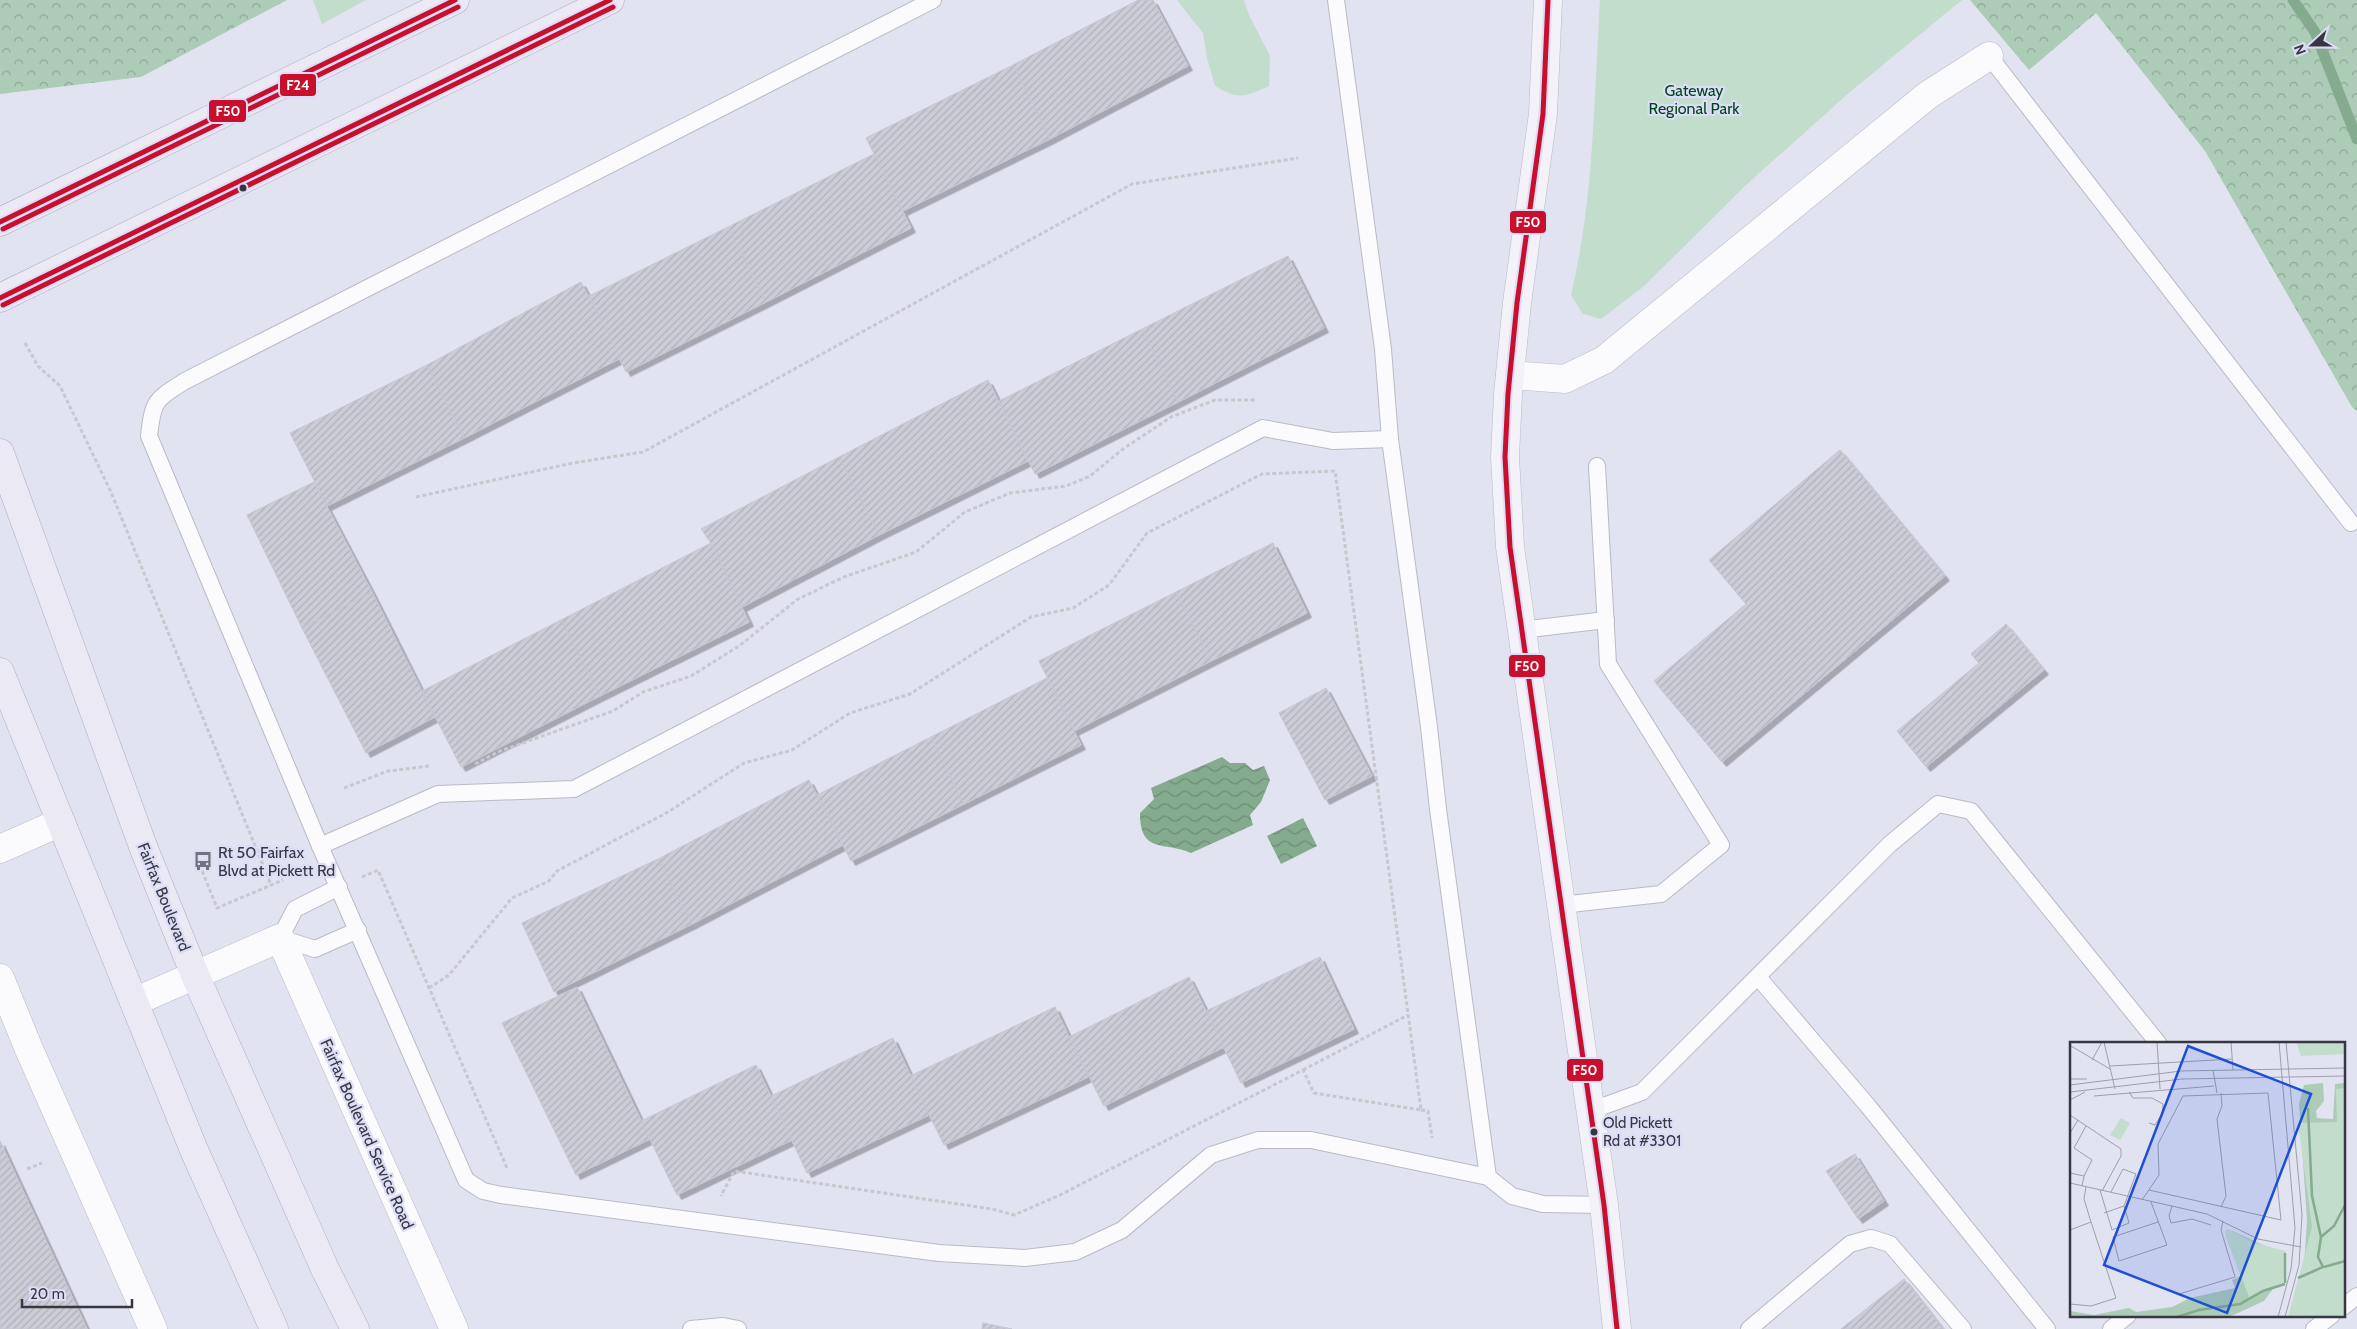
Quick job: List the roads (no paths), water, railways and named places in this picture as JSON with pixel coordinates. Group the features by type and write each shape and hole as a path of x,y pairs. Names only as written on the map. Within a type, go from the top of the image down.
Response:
{"main road":[{"path":"0,222 455,0"},
{"path":"0,298 610,0"},
{"name":"Fairfax Boulevard","path":"0,453 144,850 195,975 325,1269 355,1329"},
{"path":"0,672 194,1150 274,1329"}],"street":[{"path":"1548,0 1543,114 1517,302 1505,457 1510,547 1604,1205 1617,1329"},
{"path":"1510,375 1565,379 1604,360 1928,95 1989,56"},
{"path":"0,849 61,822"},
{"path":"134,1002 280,938"},
{"name":"Fairfax Boulevard Service Road","path":"280,938 454,1329"},
{"path":"0,978 28,1047 153,1329"}],"lane":[{"path":"933,0 194,377 161,396 152,411 148,436 320,846 466,1180 483,1191 939,1253 1025,1258 1075,1252 1122,1230 1211,1155 1258,1140 1311,1140 1488,1177 1512,1196 1543,1204 1604,1205"},
{"path":"1336,0 1383,349 1390,439 1488,1177"},
{"path":"1989,56 2351,523"},
{"path":"320,846 438,794 574,789 1263,428 1333,441 1390,439"},
{"path":"1560,905 1661,894 1720,845 1608,664 1597,466"},
{"path":"1522,630 1606,620"},
{"path":"1590,1111 1642,1092 1890,844 1938,804 1971,811 2157,1042"},
{"path":"339,887 295,909 280,938 315,949 358,930"},
{"path":"1758,977 1868,1106 2047,1329"},
{"path":"1749,1329 1850,1244 1871,1238 1890,1244 1963,1329"},
{"path":"2344,1306 2357,1296"},
{"path":"2111,1329 2127,1316"},
{"path":"2314,1329 2331,1316"},
{"path":"691,1329 723,1326 738,1329"}],"water":[{"path":"1222,757 1230,763 1245,763 1253,770 1264,766 1270,780 1261,802 1250,815 1253,825 1191,853 1149,841 1144,835 1141,826 1140,813 1154,799 1151,788"},
{"path":"1303,818 1317,846 1281,864 1267,836"}],"waterway":[{"path":"2293,0 2315,32 2357,139"}],"place":[{"name":"Rt 50 Fairfax Blvd at Pickett Rd","path":"203,861"},
{"name":"Old Pickett Rd at #3301","path":"1594,1132"}],"park label":[{"name":"Gateway Regional Park","path":"1694,99"}]}
